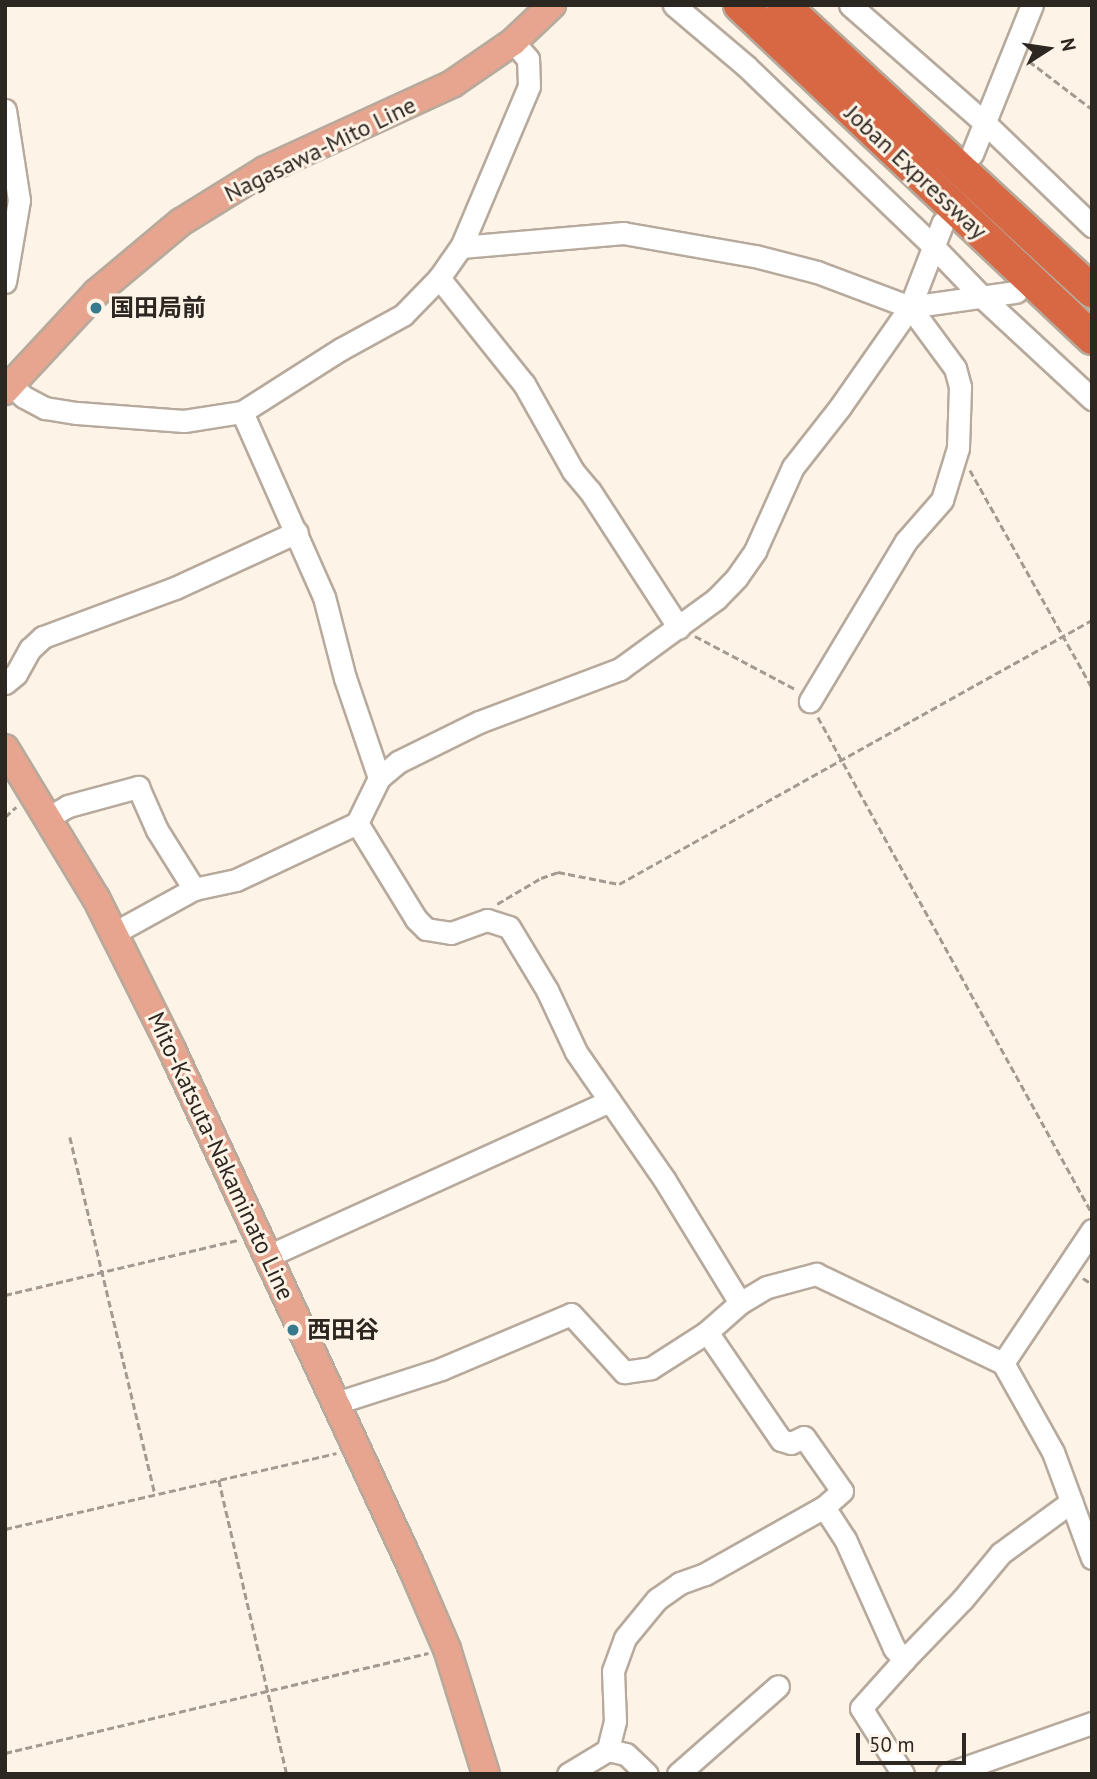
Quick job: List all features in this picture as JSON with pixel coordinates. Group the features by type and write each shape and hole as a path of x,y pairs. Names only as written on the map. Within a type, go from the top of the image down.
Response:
{"highway":[{"name":"Joban Expressway","path":"740,5 1092,338"},
{"name":"Joban Expressway","path":"783,5 1092,291"}],"main road":[{"name":"Nagasawa-Mito Line","path":"7,386 96,293 180,222 265,170 452,84 513,42 552,5"},
{"name":"Mito-Katsuta-Nakaminato Line","path":"5,748 50,817 114,933 263,1246 447,1649 486,1774"}],"street":[{"path":"674,5 746,66 933,246 982,298 1092,399"},
{"path":"850,5 985,123 1092,226"},
{"path":"972,154 1032,5"},
{"path":"7,386 45,408 77,412 184,421 242,412 341,349 403,315 439,278 461,247 529,86 528,60 513,42"},
{"path":"5,110 19,200 5,282"},
{"path":"114,933 194,889 236,880 357,823 379,778 398,762 479,722 620,669 716,599 737,577 771,519 793,467 840,407 910,307 943,222"},
{"path":"461,247 624,233 755,256 817,271 910,307 1016,292"},
{"path":"439,278 524,384 573,471 590,491 679,628"},
{"path":"810,701 906,541 942,500 958,448 961,399 955,368 910,307"},
{"path":"242,412 324,597 345,678 379,778"},
{"path":"5,683 16,674 30,649 43,637 175,588 297,532"},
{"path":"50,817 68,806 138,787 157,830 194,889"},
{"path":"357,823 416,919 426,929 451,933 488,920 499,921 509,927 547,990 576,1052 664,1179 740,1303"},
{"path":"263,1246 609,1101"},
{"path":"1003,1363 1092,1230"},
{"path":"336,1404 441,1369 572,1314 624,1371 638,1372 652,1368 707,1332 740,1303 767,1287 816,1274 1003,1363 1053,1452 1092,1558"},
{"path":"608,1750 615,1721 613,1671 625,1638 657,1599 680,1583 705,1574 824,1507 842,1491 804,1437 791,1443 781,1440 707,1332"},
{"path":"903,1774 861,1708 962,1600 1001,1553 1072,1502"},
{"path":"824,1507 845,1539 894,1648 904,1660"},
{"path":"678,1774 778,1686"},
{"path":"947,1774 1092,1723"},
{"path":"568,1774 608,1750 626,1754 647,1774"}],"path":[{"path":"1015,51 1092,108"},
{"path":"958,448 1092,687"},
{"path":"488,920 497,904 541,878 558,872 619,884 1092,620"},
{"path":"679,628 797,690 810,701 840,760 1092,1213"},
{"path":"70,1136 100,1273 155,1494"},
{"path":"5,1295 100,1273 263,1246"},
{"path":"5,1529 356,1448"},
{"path":"219,1479 287,1774"},
{"path":"5,1753 447,1649"}],"place":[{"name":"国田局前","path":"96,308"},
{"name":"西田谷","path":"293,1330"}]}
